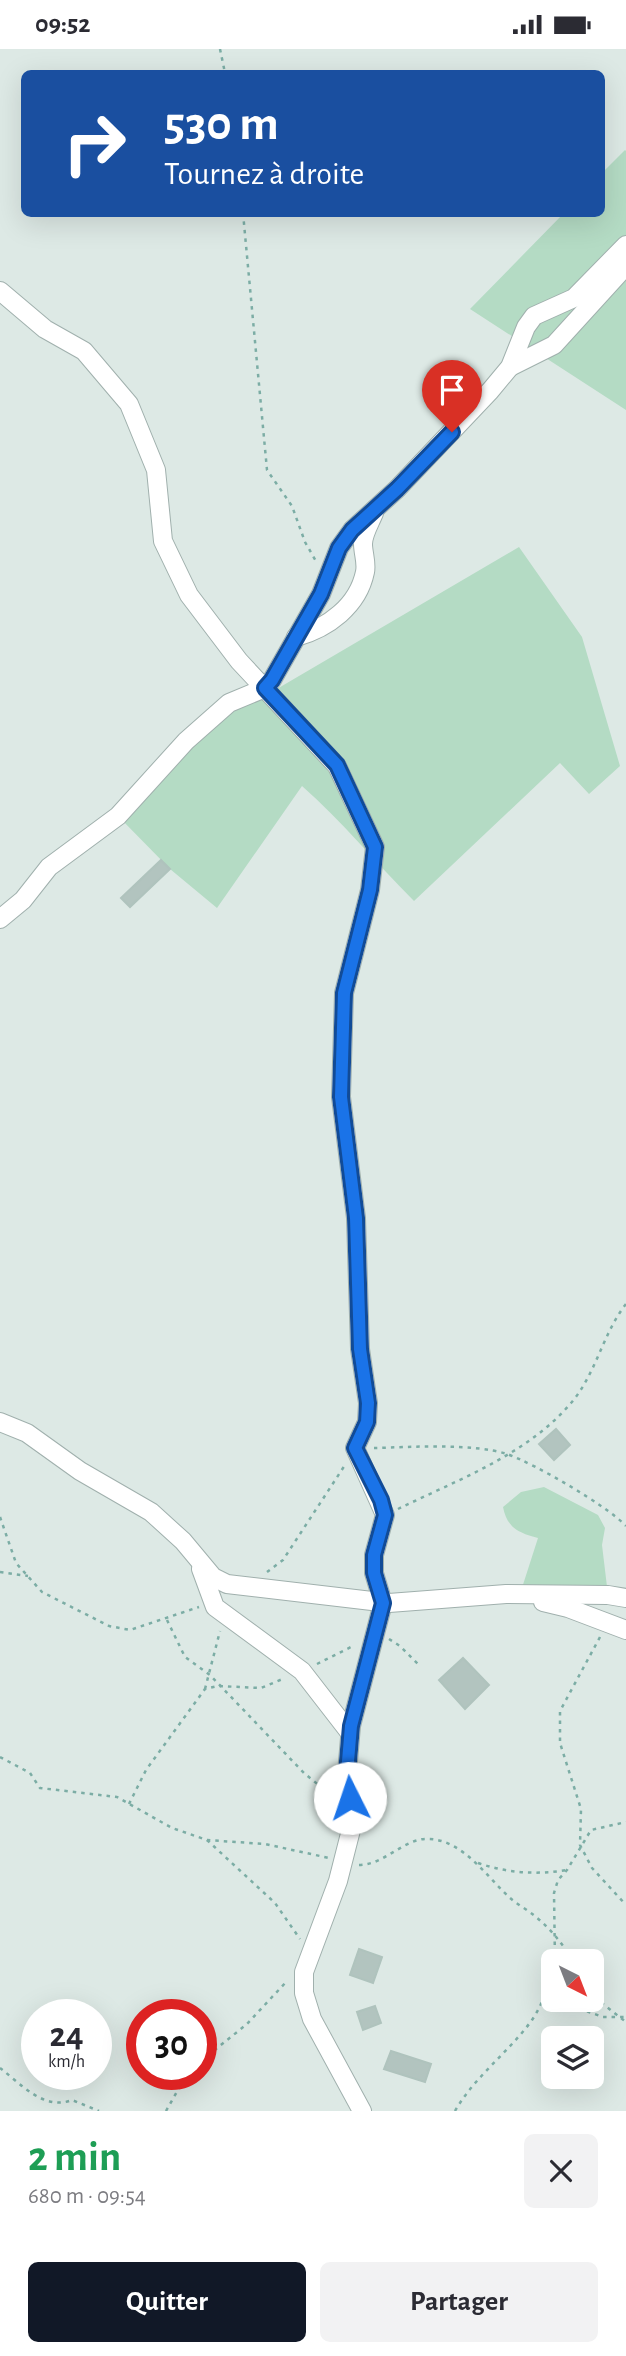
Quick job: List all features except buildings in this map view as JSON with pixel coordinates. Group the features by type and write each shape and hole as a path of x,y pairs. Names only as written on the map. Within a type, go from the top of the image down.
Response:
{"street":[{"path":"0,919 23,900 49,867 118,816 186,741 221,709 265,688 296,637 326,580 339,548 352,530 452,432 510,367 526,327 534,316 574,298 626,245"},
{"path":"510,367 554,345 626,266"},
{"path":"0,291 45,329 84,351 129,404 156,470 163,541 189,595 239,661 337,765 375,847 370,890 344,993 341,1097 356,1218 360,1349 368,1403 367,1422 355,1448 381,1500 385,1515 374,1555 374,1573 383,1603 350,1733 347,1773 353,1822 343,1861 304,1972 304,1993 312,2019 362,2111"},
{"path":"296,637 318,631 337,618 361,585 366,569 363,541 375,509"},
{"path":"0,1422 27,1433 80,1471 146,1507 195,1554 213,1577 227,1584 383,1603 506,1594 608,1595 626,1598"},
{"path":"195,1554 218,1607 302,1671 350,1733"},
{"path":"506,1594 568,1608 626,1630"}],"path":[{"path":"220,49 224,70"},
{"path":"243,217 267,470 292,506 305,542 326,580"},
{"path":"385,1515 489,1466 545,1429 572,1403 590,1376 626,1304"},
{"path":"622,1309 626,1313"},
{"path":"266,1572 283,1560 355,1448 421,1447 507,1454 566,1485 626,1526"},
{"path":"0,1517 16,1563 42,1592 109,1626 124,1631 218,1607 210,1675 205,1689 146,1770 129,1804"},
{"path":"0,1572 31,1577"},
{"path":"167,1620 185,1657 222,1686 304,1773 337,1800"},
{"path":"608,1622 561,1711 560,1743 581,1809 580,1845 592,1868 626,1905"},
{"path":"205,1689 222,1686 261,1688 353,1646 375,1631 400,1646 420,1666"},
{"path":"0,1757 30,1773 40,1788 117,1797 172,1828 207,1840 265,1844 363,1865 427,1838 444,1842 475,1862 511,1899 557,1936 566,1949"},
{"path":"556,1949 554,1893 558,1880 591,1830 626,1822"},
{"path":"207,1840 275,1903 288,1919 309,1955 247,2024 217,2048"},
{"path":"475,1862 510,1871 545,1874 567,1870"},
{"path":"455,2111 490,2064 511,2046 534,2018 541,2003"},
{"path":"604,2005 625,2019"},
{"path":"591,2013 625,2019"},
{"path":"0,2068 44,2101 62,2104 72,2100 99,2111"},
{"path":"166,2111 178,2090"}],"green space":[{"path":"626,151 626,410 470,309 560,217 605,217 605,170"},
{"path":"519,547 582,637 620,766 589,794 560,763 414,901 302,786 217,908 170,869 118,816 229,703 270,693"},
{"path":"544,1487 598,1515 605,1528 602,1545 608,1595 520,1594 538,1538 515,1529 507,1520 503,1507 521,1492"}],"route":[{"path":"350,1798 347,1773 351,1726 383,1603 374,1573 374,1555 385,1515 381,1500 355,1448 367,1422 368,1403 360,1349 356,1218 341,1097 344,993 370,890 375,847 337,765 265,688 307,620 321,594 339,548 352,530 397,489 452,432"}]}
